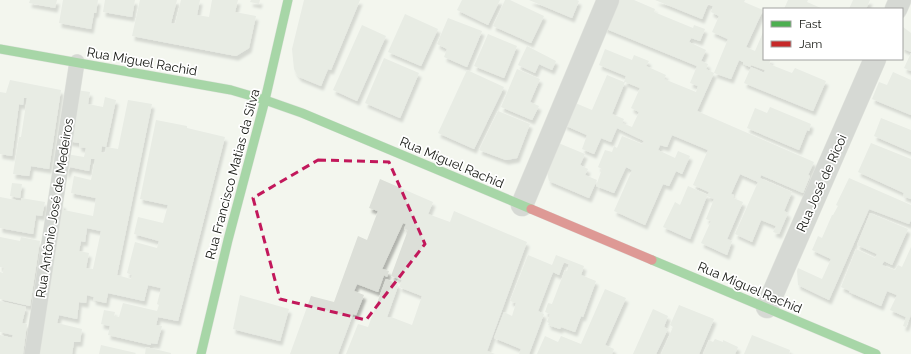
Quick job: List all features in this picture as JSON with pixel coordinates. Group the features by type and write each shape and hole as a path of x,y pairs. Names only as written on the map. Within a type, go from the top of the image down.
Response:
{"main road":[{"name":"Rua Francisco Matias da Silva","path":"200,354 265,100 288,0"},
{"name":"Rua Miguel Rachid","path":"0,49 231,90 265,100 302,113 876,354"}],"street":[{"path":"522,205 608,0"},
{"name":"Rua José de Ricoi","path":"767,308 875,60"}],"lane":[{"name":"Rua Antônio José de Medeiros","path":"32,354 77,62"}],"highlighted area":[{"path":"318,160 389,162 425,244 366,320 280,299 253,198"}],"building":[{"path":"30,0 57,0 55,8 29,3"},
{"path":"63,0 98,0 91,29 59,23"},
{"path":"105,0 135,0 132,17 103,12"},
{"path":"140,0 177,0 171,23 175,24 181,0 200,0 197,15 209,17 212,0 238,0 235,12 256,16 249,48 236,56 132,36"},
{"path":"251,0 260,0 259,4 250,2"},
{"path":"304,0 360,0 331,70 328,69 321,86 299,77 294,69 292,49"},
{"path":"462,0 500,0 488,25 457,10"},
{"path":"505,0 510,0 544,16 531,43 493,26"},
{"path":"529,0 577,0 579,1 572,18"},
{"path":"616,0 634,0 655,9 654,12 693,28 694,25 705,29 700,41 691,38 689,42 706,50 701,61 708,64 706,69 714,73 697,111 814,162 808,175 810,176 803,193 761,175 760,178 792,192 784,211 788,213 779,234 773,232 776,226 761,220 752,242 735,234 758,182 740,174 731,194 734,195 733,198 743,202 727,239 732,241 727,255 701,243 711,221 706,219 714,199 707,196 690,239 663,227 675,202 680,205 688,186 708,195 709,192 693,185 708,150 672,135 667,147 660,145 658,150 675,158 678,151 690,156 682,174 676,171 669,186 663,184 645,225 614,211 632,170 626,167 614,193 596,186 602,169 598,167 605,150 612,152 614,146 617,148 622,136 642,144 644,141 617,128 611,142 601,138 594,154 582,149 587,135 564,125 573,102 592,110 607,75 624,82 626,76 599,65 605,49 632,60 634,55 649,61 646,66 666,75 664,79 696,92 698,86 690,83 697,66 604,28","holes":["625,82 640,88 631,108 639,112 632,127 622,123 624,119 612,114"]},
{"path":"655,0 745,0 744,2 763,10 746,47 755,51 763,32 763,60 771,60 769,64 792,73 795,68 826,81 813,111 744,83 751,67 764,73 765,70 751,65 750,67 743,64 743,62 739,60 731,79 714,73 728,39 712,32 719,16 711,12 713,6 708,4 702,19"},
{"path":"788,0 808,0 807,2 821,8 784,8"},
{"path":"853,0 870,0 866,8 849,8"},
{"path":"405,14 438,29 421,66 388,52"},
{"path":"448,18 482,31 467,67 444,57 447,49 437,44"},
{"path":"362,25 386,36 357,101 333,90"},
{"path":"903,27 911,33 911,52 903,48"},
{"path":"488,34 517,46 504,78 474,66"},
{"path":"527,46 556,61 552,70 539,64 535,73 518,65"},
{"path":"911,53 911,71 904,68"},
{"path":"384,58 419,73 400,118 365,103"},
{"path":"517,69 540,79 530,102 539,106 532,120 501,107"},
{"path":"467,70 504,87 474,149 438,133"},
{"path":"893,72 911,80 911,115 872,99 879,82 887,85"},
{"path":"10,80 61,90 49,169 31,166 29,176 13,174 27,98 24,98 23,105 19,104 12,156 0,154 0,92 6,93"},
{"path":"76,90 90,92 88,104 103,107 105,97 116,100 106,147 118,149 128,100 152,104 117,275 131,279 132,275 127,273 135,242 157,248 159,241 134,234 138,217 163,223 168,205 140,199 156,120 187,126 187,128 225,137 178,321 158,317 156,325 162,326 157,344 151,343 151,345 108,335 110,326 101,324 104,310 115,312 114,316 119,317 123,303 157,311 161,288 148,285 144,301 108,293 106,303 93,300 94,297 87,295 86,303 79,302 77,319 59,315 57,323 82,329 80,342 74,342 72,354 38,354 59,204 63,204 64,210 93,216 96,198 71,193 74,176 91,180 95,159 91,159 89,171 70,167 66,175 66,154 84,157 86,148 79,147 79,143 68,141","holes":["102,146 106,147 105,153 101,152","87,228 101,231 93,269 86,268 89,253 79,251 81,241 85,242"]},
{"path":"770,107 811,124 799,150 747,128 755,108 767,113"},
{"path":"498,111 530,124 517,158 506,160 479,150"},
{"path":"881,118 911,130 911,152 874,136"},
{"path":"556,142 585,154 580,165 588,169 585,175 597,180 589,198 549,181 546,167"},
{"path":"871,143 911,159 911,199 903,196 904,193 858,172"},
{"path":"849,178 911,205 911,220 909,224 869,209 829,300 798,285 797,271 798,268 822,279 831,259 812,250 818,236 822,238 832,215 838,206 836,205"},
{"path":"380,179 433,202 428,214 450,222 454,211 527,242 487,351 495,354 346,354 358,324 368,327 386,279 398,284 387,317 391,317 412,325 422,296 399,287 402,280 391,276 408,230 404,229 406,224 403,223 382,269 389,271 387,277 384,275 378,292 357,284 354,291 364,295 356,315 353,314 338,354 290,354 311,296 334,302 358,236 367,240 378,211 369,208"},
{"path":"12,183 22,184 20,198 10,196"},
{"path":"0,197 21,201 21,198 45,202 42,216 36,215 33,234 0,228"},
{"path":"870,213 908,229 892,265 884,261 882,265 895,270 898,265 902,267 911,247 911,315 906,327 903,326 906,317 890,310 897,295 887,291 881,306 841,287 856,249 875,258 877,254 857,245"},
{"path":"0,237 20,241 21,237 40,241 30,306 0,299 0,272 3,273 4,268 0,267"},
{"path":"528,255 552,265 556,255 584,266 581,275 596,281 583,317 581,316 575,332 561,327 560,329 548,325 549,323 547,322 550,314 545,312 548,303 552,304 565,270 567,271 569,264 564,262 559,275 553,272 538,311 544,314 529,354 519,354 521,349 494,338 504,312 512,316 516,303 510,301"},
{"path":"605,289 626,298 605,345 614,349 612,354 537,354 545,336 558,342 561,336 581,344"},
{"path":"240,295 289,309 280,341 233,329"},
{"path":"0,301 26,307 22,323 27,324 23,354 0,354 0,335 12,338 13,335 0,332"},
{"path":"679,305 714,319 699,354 661,354 673,327 670,325"},
{"path":"653,309 668,316 664,327 668,329 656,354 633,354"},
{"path":"752,335 790,350 789,354 744,354"},
{"path":"715,339 723,342 723,340 738,347 735,354 703,354 709,340 713,342"},
{"path":"101,345 136,353 99,354"},
{"path":"146,347 171,353 171,354 145,354"}],"traffic: fast":[{"path":"201,354 228,240 265,100 288,0"},
{"path":"0,49 231,90 265,100 302,113 531,209"},
{"path":"652,260 876,354"}],"traffic: jam":[{"path":"531,209 652,260"}]}
